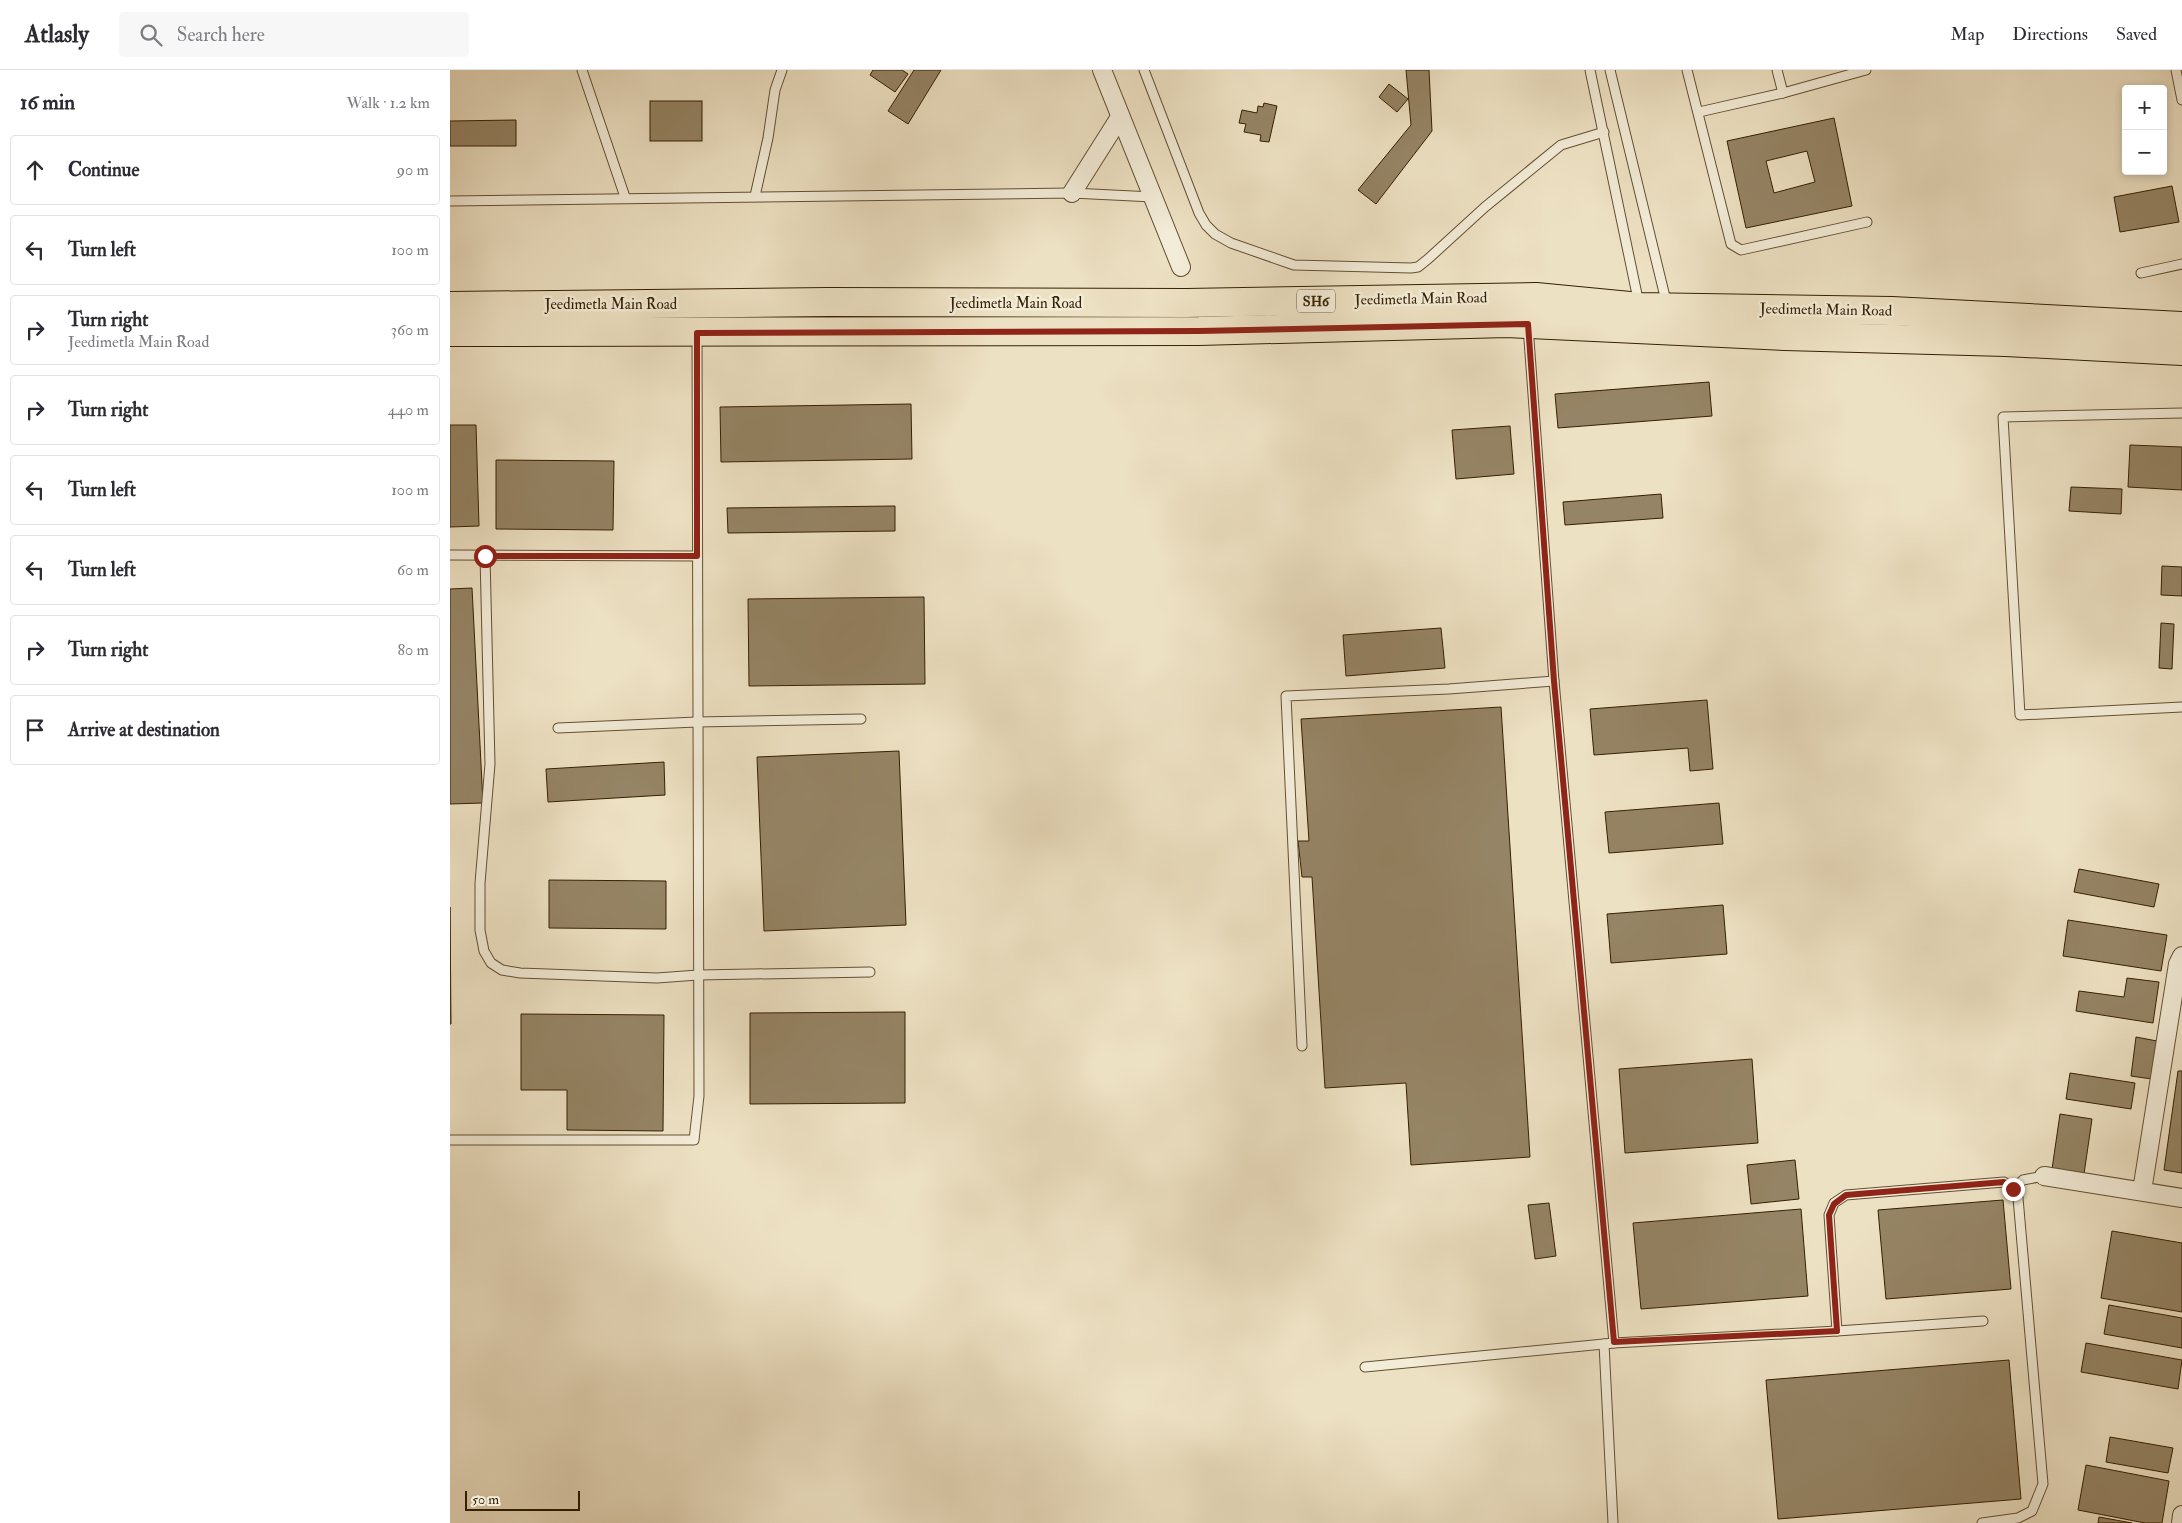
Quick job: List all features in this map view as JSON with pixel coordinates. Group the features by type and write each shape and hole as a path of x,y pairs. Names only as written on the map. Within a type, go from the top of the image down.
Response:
{"main road":[{"name":"Jeedimetla Main Road","path":"450,306 828,302 1186,303 1536,298 1667,308 1892,311 2024,331 2182,351"},
{"name":"Jeedimetla Main Road","path":"450,332 1189,331 1528,324 1785,336 2182,326"}],"street":[{"path":"1102,70 1181,267"},
{"path":"1072,193 1120,117"},
{"path":"2142,1191 2178,964 2182,956"},
{"path":"2044,1176 2182,1198"},
{"path":"2181,1523 2182,1515"}],"lane":[{"path":"582,70 625,197"},
{"path":"755,196 768,138 775,90 782,70"},
{"path":"1144,70 1198,213 1206,225 1215,234 1231,243 1294,265 1368,268 1418,267 1532,167 1561,145 1604,132"},
{"path":"1590,70 1640,306"},
{"path":"1610,70 1667,308"},
{"path":"1687,70 1731,244 1742,250 1867,222"},
{"path":"1777,70 1783,93"},
{"path":"1699,112 1783,93 1866,70"},
{"path":"2176,70 2182,100"},
{"path":"450,200 1072,193 1153,197"},
{"path":"2141,273 2182,264"},
{"path":"1528,324 1554,681 1614,1342"},
{"path":"450,1140 694,1140 699,1096 697,333"},
{"path":"2182,413 2003,417 2020,715 2182,707"},
{"path":"450,555 697,556"},
{"path":"485,556 490,764 480,883 480,930 484,951 490,963 502,970 520,974 657,978 698,975 870,972"},
{"path":"1302,1046 1286,696 1554,681"},
{"path":"558,728 697,722 861,719"},
{"path":"2013,1189 2023,1180 2044,1176"},
{"path":"1837,1331 1829,1215 1834,1204 1846,1195 1856,1194 2004,1182 2013,1189 2018,1198 2043,1484 2032,1512 2018,1518 1982,1523"},
{"path":"1365,1366 1614,1342 1837,1331 1983,1321"},
{"path":"1604,1344 1613,1523"}],"building":[{"path":"873,70 902,70 908,74 895,92 870,75"},
{"path":"914,70 941,70 908,124 888,111"},
{"path":"1406,70 1429,70 1432,131 1376,204 1358,190 1411,125"},
{"path":"1389,84 1408,99 1397,112 1379,97"},
{"path":"650,101 702,101 702,141 650,141"},
{"path":"1264,103 1277,106 1269,142 1260,141 1261,135 1244,132 1246,124 1239,123 1242,110 1257,113 1258,106 1263,107"},
{"path":"1834,118 1852,206 1746,228 1727,141","holes":["1807,151 1815,182 1774,193 1766,161"]},
{"path":"516,120 516,146 450,146 450,121"},
{"path":"2172,186 2179,222 2120,232 2114,197"},
{"path":"1709,382 1712,416 1558,428 1555,394"},
{"path":"911,404 912,459 721,462 720,407"},
{"path":"450,425 476,425 479,526 450,527"},
{"path":"1510,426 1514,474 1456,479 1452,430"},
{"path":"2130,445 2182,447 2182,490 2128,487"},
{"path":"496,460 614,461 613,530 496,529"},
{"path":"2071,487 2122,489 2121,514 2069,511"},
{"path":"1661,494 1663,518 1565,525 1563,502"},
{"path":"895,506 895,531 728,533 727,508"},
{"path":"2162,566 2182,567 2182,596 2161,595"},
{"path":"472,588 483,803 450,804 450,589"},
{"path":"924,597 925,684 749,686 748,599"},
{"path":"2161,623 2174,624 2172,669 2159,668"},
{"path":"1441,628 1445,668 1346,676 1343,635"},
{"path":"1707,700 1713,769 1690,771 1688,748 1594,755 1590,709"},
{"path":"1501,707 1530,1157 1411,1165 1406,1083 1325,1088 1312,877 1302,877 1298,841 1309,841 1301,719"},
{"path":"899,751 906,925 764,931 757,757"},
{"path":"664,762 665,795 548,802 546,769"},
{"path":"1719,803 1723,844 1609,853 1605,812"},
{"path":"2079,869 2159,884 2154,907 2074,892"},
{"path":"549,880 666,881 666,929 549,928"},
{"path":"1723,905 1727,954 1611,963 1607,914"},
{"path":"450,907 451,1024 450,1024"},
{"path":"2068,920 2167,935 2161,971 2063,956"},
{"path":"2127,978 2159,982 2153,1023 2076,1011 2079,991 2124,997"},
{"path":"905,1012 905,1103 750,1104 750,1013"},
{"path":"521,1014 664,1015 663,1131 567,1130 567,1090 521,1090"},
{"path":"2136,1037 2157,1041 2152,1079 2131,1076"},
{"path":"1752,1059 1758,1143 1625,1153 1619,1069"},
{"path":"2178,1071 2182,1071 2182,1173 2164,1170"},
{"path":"2070,1073 2135,1083 2131,1109 2066,1099"},
{"path":"2060,1114 2092,1119 2084,1174 2052,1169"},
{"path":"1795,1160 1799,1199 1751,1204 1747,1165"},
{"path":"2003,1200 2011,1289 1886,1299 1878,1210"},
{"path":"1549,1203 1556,1256 1535,1259 1528,1205"},
{"path":"1801,1209 1808,1296 1641,1309 1633,1223"},
{"path":"2112,1231 2182,1243 2182,1312 2101,1298"},
{"path":"2109,1305 2182,1318 2182,1348 2104,1334"},
{"path":"2086,1343 2182,1360 2178,1389 2081,1372"},
{"path":"2009,1360 2021,1499 1778,1519 1766,1380"},
{"path":"2110,1437 2173,1448 2168,1473 2106,1462"},
{"path":"2086,1465 2169,1481 2162,1523 2145,1523 2078,1510"},
{"path":"2099,1517 2132,1523 2098,1523"}],"route":[{"path":"485,556 697,556 697,333 1199,331 1528,324 1554,681 1614,1342 1837,1331 1829,1215 1834,1204 1846,1195 2004,1182 2013,1189"}]}
